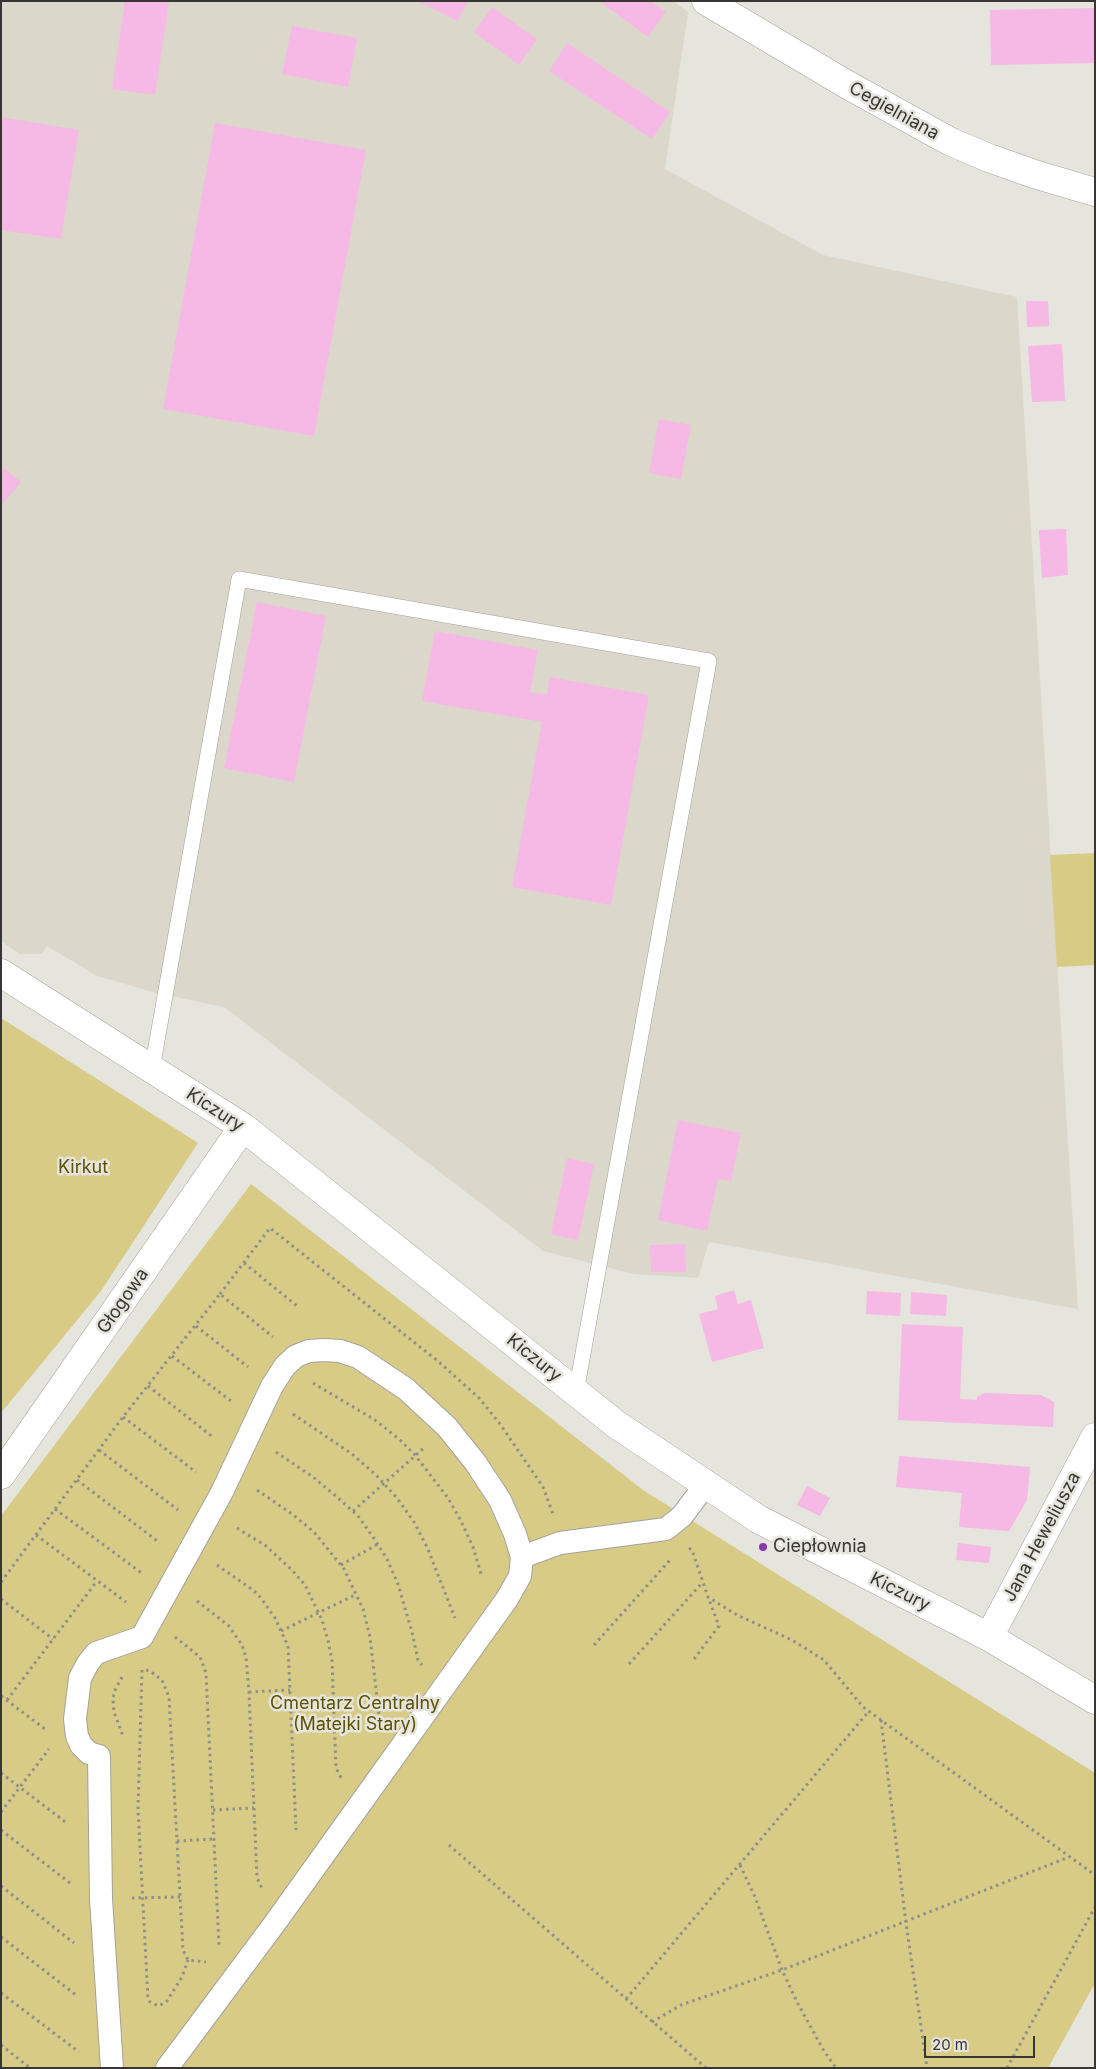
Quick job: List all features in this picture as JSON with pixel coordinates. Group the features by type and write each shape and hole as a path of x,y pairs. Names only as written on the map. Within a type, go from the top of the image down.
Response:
{"street":[{"name":"Cegielniana","path":"706,1 838,80 951,142 1034,174 1095,192"},
{"name":"Kiczury","path":"1,973 243,1127 617,1425 758,1519 989,1637 1095,1700"},
{"name":"Głogowa","path":"1,1475 243,1127"},
{"path":"112,2068 101,1903 99,1756 89,1753 67,1737 75,1719 80,1678 96,1653 147,1629 231,1474 270,1392 291,1361 324,1350 340,1351 358,1357 406,1389 447,1427 475,1462 500,1500 514,1534 522,1557 520,1576 507,1599 366,1797 168,2068"},
{"name":"Jana Heweliusza","path":"989,1637 1095,1437"},
{"path":"522,1557 560,1544 666,1529 682,1516 706,1484"}],"lane":[{"path":"152,1069 239,579 709,661 576,1392"}],"path":[{"path":"244,1263 297,1306"},
{"path":"1,1582 123,1418 220,1294 291,1361 375,1420 399,1439 415,1455 448,1498 462,1521 473,1547 485,1587 507,1599"},
{"path":"196,1326 270,1392 352,1454 397,1498 414,1522 427,1547 455,1618 480,1637"},
{"path":"172,1356 253,1428 353,1511 378,1544 398,1584 418,1660 447,1682"},
{"path":"148,1386 231,1474"},
{"path":"123,1418 231,1474 307,1526 328,1548 341,1565 363,1609 370,1637 380,1724 400,1749"},
{"path":"353,1511 447,1427"},
{"path":"100,1450 253,1590 268,1608 282,1631 288,1646 296,1830"},
{"path":"77,1480 197,1537 266,1546 280,1557 305,1586 319,1613 328,1640 332,1662 337,1773 345,1782 366,1797"},
{"path":"55,1509 169,1588 221,1618 236,1635 246,1657 259,1884 266,1892 287,1907"},
{"path":"666,1529 692,1550 719,1626 694,1659"},
{"path":"36,1536 97,1581 147,1629 192,1650 204,1664 213,1810 218,1952"},
{"path":"341,1565 378,1544"},
{"path":"594,1645 684,1544"},
{"path":"7,1700 97,1581"},
{"path":"629,1664 703,1582"},
{"path":"282,1631 357,1594"},
{"path":"708,1597 737,1615 792,1640 824,1660 863,1707 1095,1875"},
{"path":"1,1599 53,1639"},
{"path":"147,1629 142,1670 138,1809 148,1999 150,2002 159,2006 167,2001 182,1976 188,1960"},
{"path":"137,1670 150,1671 162,1680 169,1697 182,1946 184,1956 188,1960 201,1963 210,1962"},
{"path":"123,1740 123,1733 114,1712 113,1700 114,1692 124,1675"},
{"path":"249,1692 290,1690"},
{"path":"1,1696 67,1737 20,1788 1,1812"},
{"path":"626,1999 869,1711"},
{"path":"881,1719 906,1923 927,2068"},
{"path":"1,1773 99,1848"},
{"path":"213,1810 254,1808"},
{"path":"1,1830 101,1903 143,1898 180,1898"},
{"path":"177,1841 214,1839"},
{"path":"449,1845 706,2068"},
{"path":"652,2022 681,2005 782,1970 906,1923 1069,1857"},
{"path":"740,1865 755,1897 782,1970 824,2051 836,2068"},
{"path":"1,1886 104,1967"},
{"path":"1007,2068 1095,1907"},
{"path":"1,1937 108,2019"},
{"path":"1,1993 84,2056"},
{"path":"1,2045 30,2068"}],"shaded area":[{"path":"1,1 673,1 688,12 665,169 823,255 1017,297 1078,1309 709,1242 698,1278 634,1274 543,1251 224,1007 153,992 97,976 47,946 42,954 20,954 1,941"}],"green space":[{"path":"1095,853 1095,965 1057,967 1050,855"},
{"name":"Kirkut","path":"1,1018 198,1143 101,1291 1,1413"},
{"name":"Cmentarz Centralny (Matejki Stary)","path":"251,1184 643,1490 1095,1773 1095,1983 1048,2068 1,2068 1,1516"}],"building":[{"path":"125,1 169,1 155,95 112,89"},
{"path":"418,1 468,1 458,21"},
{"path":"599,1 651,1 666,12 648,37"},
{"path":"492,7 537,39 519,65 474,32"},
{"path":"1095,8 1095,63 991,65 990,10"},
{"path":"292,26 357,38 348,87 282,74"},
{"path":"567,43 670,112 652,139 549,71"},
{"path":"1,117 79,130 61,239 1,230"},
{"path":"215,123 366,150 314,436 163,409"},
{"path":"1026,301 1048,301 1049,326 1027,327"},
{"path":"1062,344 1065,401 1032,402 1028,346"},
{"path":"659,419 691,425 681,479 649,473"},
{"path":"1,466 21,482 1,506"},
{"path":"1066,529 1068,575 1042,578 1039,530"},
{"path":"257,602 326,616 294,782 224,768"},
{"path":"435,631 538,650 530,692 547,695 550,677 649,695 611,905 512,887 542,722 422,701"},
{"path":"678,1120 741,1133 731,1181 718,1179 707,1231 658,1220"},
{"path":"567,1158 594,1164 578,1240 551,1234"},
{"path":"685,1244 686,1272 651,1272 650,1245"},
{"path":"734,1290 738,1304 751,1300 764,1348 712,1362 699,1314 718,1309 715,1296"},
{"path":"867,1291 901,1293 900,1316 866,1314"},
{"path":"911,1292 947,1295 946,1316 910,1314"},
{"path":"902,1324 963,1327 960,1399 977,1400 977,1397 984,1393 1041,1395 1054,1402 1053,1427 898,1420"},
{"path":"899,1456 1030,1467 1027,1500 1009,1531 959,1527 962,1493 896,1487"},
{"path":"807,1486 830,1498 820,1516 797,1505"},
{"path":"958,1543 991,1547 989,1563 956,1560"}],"place":[{"name":"Ciepłownia","path":"763,1547"}]}
